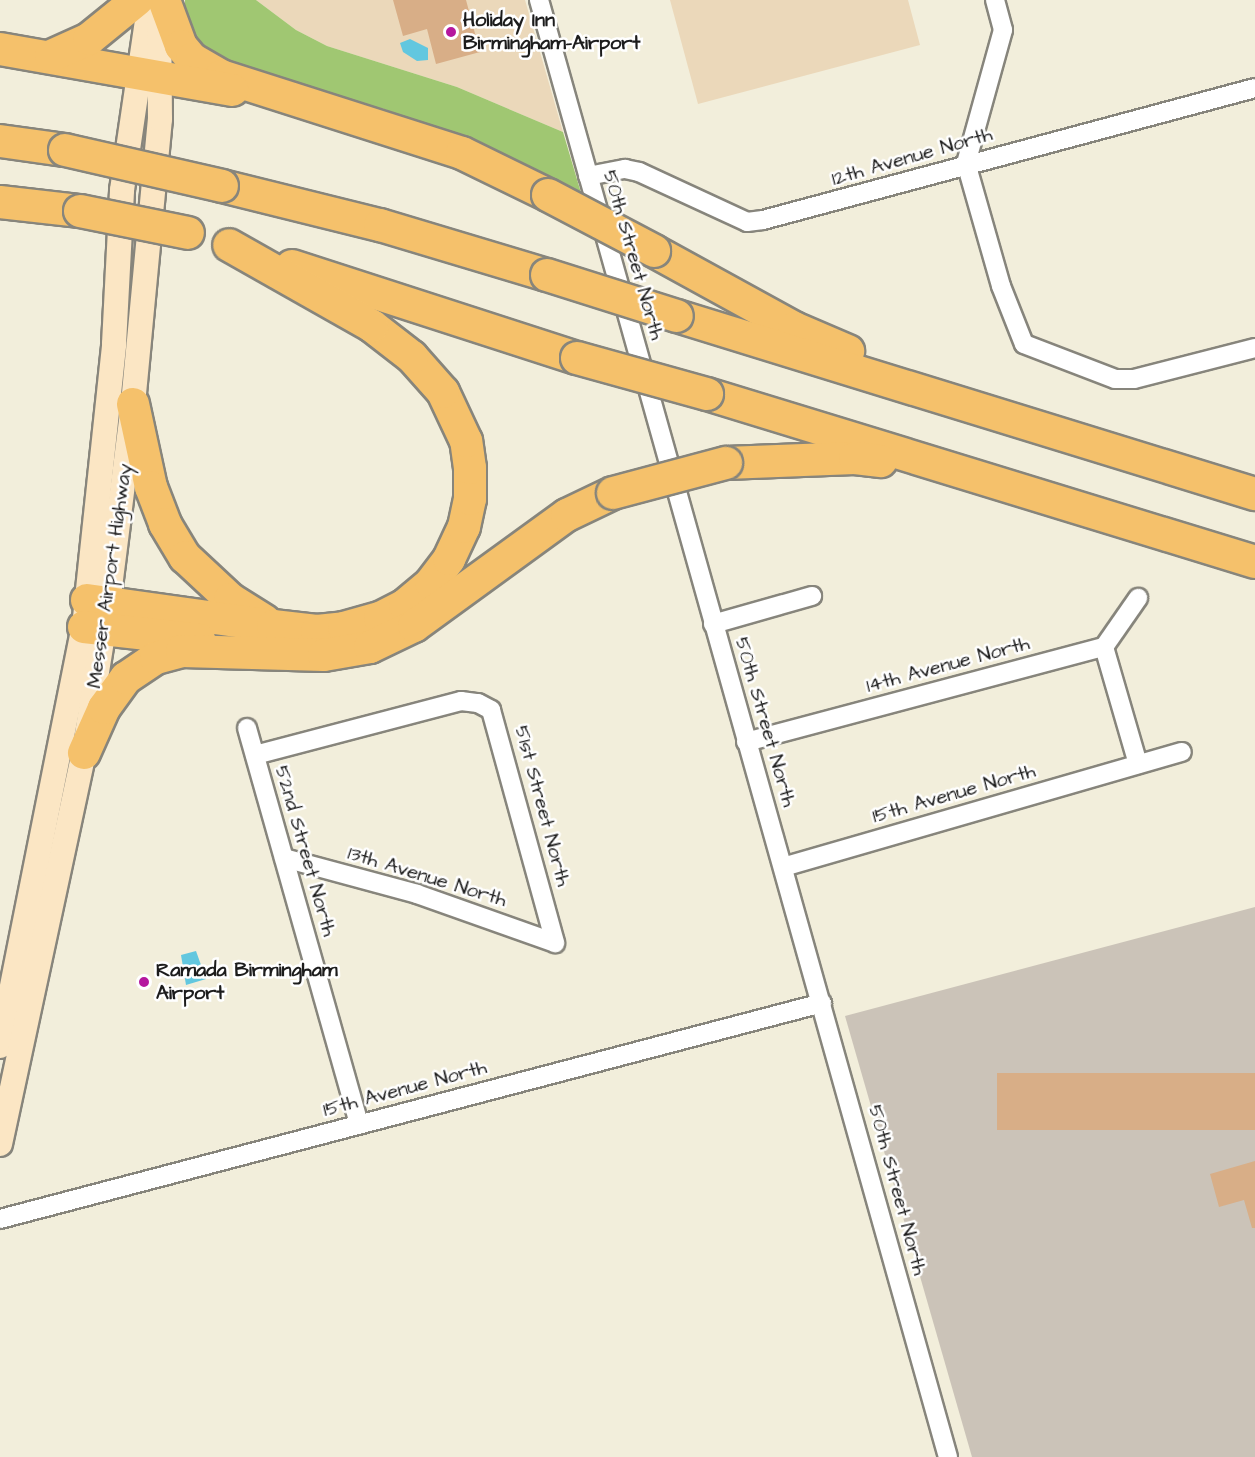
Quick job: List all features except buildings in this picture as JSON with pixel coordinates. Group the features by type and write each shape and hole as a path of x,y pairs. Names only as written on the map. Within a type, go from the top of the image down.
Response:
{"highway":[{"path":"51,56 89,39 137,0"},
{"path":"164,0 181,46 192,59 221,76 275,96 462,153 549,195 794,328 1006,419"},
{"path":"0,49 51,56 149,78 275,96"},
{"path":"0,141 65,150 380,225 1255,494"},
{"path":"0,202 80,211 188,233 577,358 707,394 952,471 1255,562"},
{"path":"96,615 273,626 317,631 344,628 380,618 405,605 431,583 449,559 464,527 470,499 470,468 456,415 443,392 412,357 372,326 229,245"},
{"path":"134,404 151,487 165,524 180,549 230,599 273,626"},
{"path":"84,753 104,708 126,678 156,658 182,651 324,655 370,647 414,626 567,514 613,493 726,463 855,458 952,471"},
{"path":"96,615 324,655"}],"main road":[{"name":"Messer Airport Highway","path":"0,1046 96,615 134,404 151,0"},
{"name":"Messer Airport Highway","path":"0,1144 84,753 96,615 122,190 149,78 159,0"}],"street":[{"name":"50th Street North","path":"539,0 948,1457"},
{"path":"995,0 1003,30 966,163 1001,286 1015,329 1024,344 1115,379 1134,379 1255,348"},
{"name":"12th Avenue North","path":"588,176 625,169 639,172 747,222 811,210 966,163 1255,88"},
{"path":"713,624 812,596"},
{"path":"1138,598 1104,646 1138,764"},
{"name":"14th Avenue North","path":"746,742 1104,646"},
{"name":"51st Street North","path":"255,755 462,701 478,702 491,710 555,943"},
{"name":"52nd Street North","path":"248,728 359,1125"},
{"name":"15th Avenue North","path":"783,867 1182,752"},
{"name":"13th Avenue North","path":"284,858 417,894 555,943"},
{"name":"15th Avenue North","path":"0,1219 822,1003"}],"shaded area":[{"path":"256,0 525,0 563,132 457,87 327,46 296,30"},
{"path":"670,0 908,0 920,45 698,104"},
{"path":"1255,907 1255,1457 972,1457 845,1016"}],"green space":[{"path":"185,0 256,0 296,30 327,46 457,87 563,132 584,203 438,130 384,109 207,61 185,20"}],"water":[{"path":"410,39 428,48 428,60 417,61 403,52 400,43"},
{"path":"196,951 206,979 186,985 181,955"}],"place":[{"name":"Holiday Inn Birmingham-Airport","path":"451,32"},
{"name":"Ramada Birmingham Airport","path":"144,982"}]}
